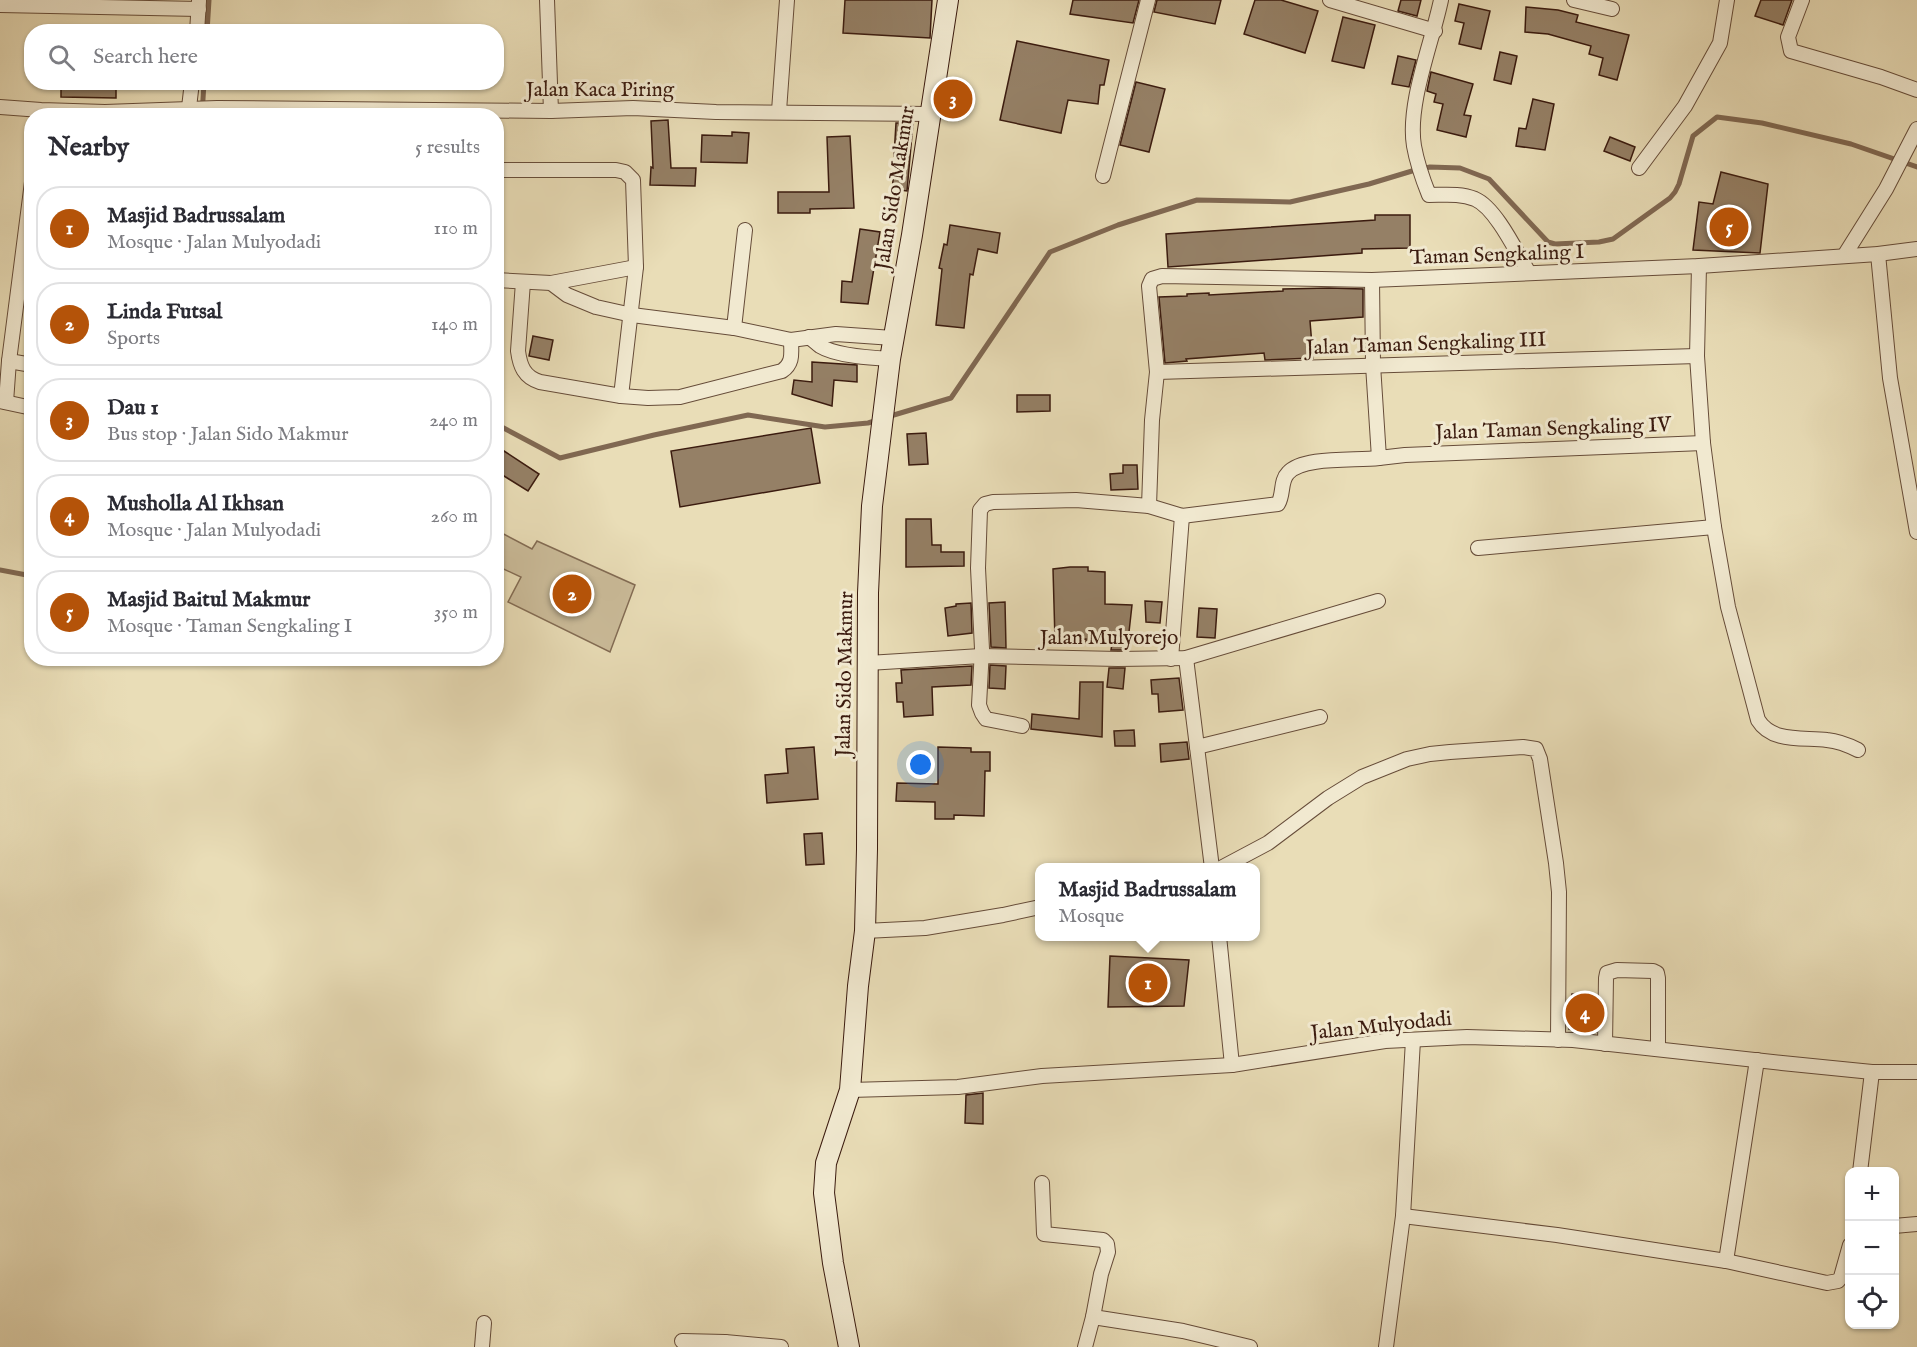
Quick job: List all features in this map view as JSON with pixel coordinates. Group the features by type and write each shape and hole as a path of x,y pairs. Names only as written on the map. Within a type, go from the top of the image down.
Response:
{"main road":[{"name":"Jalan Sido Makmur","path":"849,1347 833,1263 824,1193 826,1163 850,1090 858,986 865,931 868,593 872,506 893,338 912,235 948,0"}],"street":[{"path":"547,0 551,111"},
{"path":"779,111 787,0"},
{"path":"1103,176 1148,0"},
{"path":"1330,0 1435,31"},
{"path":"1442,0 1414,111 1414,145 1424,183 1429,195 1459,194 1477,199 1497,218 1529,273"},
{"path":"1574,0 1612,9"},
{"path":"1639,168 1685,106 1720,43 1727,0"},
{"path":"1802,0 1788,37 1791,51 1917,90"},
{"path":"0,5 199,5 198,24"},
{"path":"191,108 192,90"},
{"name":"Jalan Kaca Piring","path":"0,107 24,111"},
{"name":"Jalan Kaca Piring","path":"504,111 633,108 716,112 930,114"},
{"path":"1844,256 1886,189 1917,129"},
{"path":"504,170 616,170 630,176 633,180 636,267 621,396"},
{"path":"734,328 745,230"},
{"path":"24,244 3,402 24,406"},
{"name":"Taman Sengkaling I","path":"1157,372 1149,286 1152,279 1162,276 1372,280 1699,266 1878,254 1917,249"},
{"path":"1878,254 1890,378 1917,532"},
{"path":"1699,266 1697,356 1703,443 1713,527 1728,607 1758,720 1763,728 1771,733 1789,738 1841,742 1858,750"},
{"path":"504,281 551,283 636,267"},
{"path":"1372,280 1373,365 1379,458"},
{"path":"523,282 519,362 524,373 540,381 621,396 680,397 782,371 787,368 792,359 790,340"},
{"path":"551,283 567,295 586,303 632,315 734,328 790,340 836,334 893,338"},
{"path":"809,337 820,346 830,350 890,359"},
{"name":"Jalan Taman Sengkaling III","path":"1157,372 1697,356"},
{"path":"9,361 24,364"},
{"path":"1149,506 1152,420 1157,372"},
{"name":"Jalan Taman Sengkaling IV","path":"1182,516 1278,504 1287,473 1304,463 1405,455 1703,443"},
{"path":"1022,726 986,719 980,705 982,649 978,568 980,510 984,504 1076,500 1149,506 1182,516 1171,659"},
{"path":"1478,548 1713,527"},
{"name":"Jalan Mulyorejo","path":"868,663 981,657 1186,658 1378,601"},
{"path":"1186,658 1214,863"},
{"path":"1197,747 1320,717"},
{"path":"1217,863 1268,843 1328,798 1362,777 1400,762 1440,753 1523,747 1536,749 1540,759 1559,892 1558,1040"},
{"path":"865,931 925,928 1035,908"},
{"path":"1220,941 1232,1065"},
{"path":"1605,1044 1607,973 1617,970 1653,971 1657,973 1658,978 1658,1048"},
{"name":"Jalan Mulyodadi","path":"850,1090 958,1087 1042,1076 1232,1065 1385,1041 1467,1037 1558,1040 1658,1048 1872,1072 1917,1072"},
{"path":"1386,1347 1403,1216 1413,1040"},
{"path":"1726,1261 1757,1060"},
{"path":"1861,1167 1872,1072"},
{"path":"1042,1183 1044,1234 1103,1240 1107,1244 1108,1251 1085,1347"},
{"path":"1403,1216 1557,1235 1726,1261 1827,1283 1838,1281 1845,1263"},
{"path":"1899,1226 1917,1224"},
{"path":"1093,1317 1183,1331 1250,1347"},
{"path":"482,1347 484,1323"},
{"path":"682,1341 781,1347"}],"shaded area":[{"path":"504,534 532,549 537,541 635,585 610,652 508,602 521,577 504,569"}],"building":[{"path":"845,0 932,0 930,38 843,33"},
{"path":"1073,0 1139,0 1133,23 1070,14"},
{"path":"1157,0 1221,0 1215,24 1154,12"},
{"path":"1255,0 1281,0 1318,11 1305,53 1244,34"},
{"path":"1401,0 1421,0 1417,16 1398,11"},
{"path":"1761,0 1792,0 1783,25 1755,16"},
{"path":"1459,4 1490,11 1481,49 1459,44 1464,23 1455,21"},
{"path":"1526,7 1558,10 1578,15 1576,22 1629,35 1617,80 1599,75 1603,58 1589,54 1591,46 1548,34 1525,32"},
{"path":"1343,17 1375,25 1364,68 1332,61"},
{"path":"1017,41 1109,60 1104,85 1100,85 1098,104 1068,100 1061,133 1000,120"},
{"path":"1500,52 1517,56 1511,84 1494,80"},
{"path":"1398,56 1416,60 1409,87 1392,84"},
{"path":"1431,72 1473,84 1464,115 1471,116 1466,137 1437,130 1443,104 1434,102 1436,94 1427,91"},
{"path":"1136,82 1165,89 1149,152 1120,145"},
{"path":"61,90 116,90 116,98 61,97"},
{"path":"1533,99 1554,104 1545,150 1516,146 1519,128 1526,129"},
{"path":"668,120 671,168 696,168 695,186 650,185 651,167 653,168 651,121"},
{"path":"896,123 913,123 907,191 892,189 896,156 894,156"},
{"path":"732,132 749,133 747,163 701,162 702,135 732,136"},
{"path":"850,136 854,208 810,209 810,213 778,213 778,192 829,192 827,137"},
{"path":"1610,137 1635,147 1630,161 1604,151"},
{"path":"1721,172 1768,184 1760,253 1693,250 1699,202 1713,204"},
{"path":"1375,215 1410,215 1410,248 1362,249 1362,253 1168,267 1166,234 1375,220"},
{"path":"950,225 1000,233 997,253 978,249 973,275 970,274 964,328 936,325 942,269 939,268 944,244 947,245"},
{"path":"860,229 880,232 868,304 841,302 842,281 852,282"},
{"path":"1329,288 1363,289 1363,317 1310,321 1313,358 1265,360 1264,353 1186,359 1187,361 1165,363 1159,297"},
{"path":"533,336 553,340 549,360 529,356"},
{"path":"812,362 857,365 857,382 834,380 832,406 792,394 794,380 812,382"},
{"path":"1017,395 1050,395 1050,411 1017,412"},
{"path":"811,428 820,483 680,507 671,451"},
{"path":"926,433 928,464 909,465 907,434"},
{"path":"504,451 539,474 528,491 504,476"},
{"path":"1123,465 1137,465 1138,489 1111,490 1110,474 1123,473"},
{"path":"906,519 931,519 932,545 941,545 941,552 964,552 964,566 906,567"},
{"path":"1088,567 1088,571 1105,572 1105,604 1132,605 1127,650 1111,650 1112,644 1086,643 1086,639 1055,640 1053,569"},
{"path":"1145,601 1162,602 1160,623 1146,622"},
{"path":"1005,602 1006,648 991,647 989,603"},
{"path":"971,603 972,633 948,636 945,608 956,606 956,604"},
{"path":"1199,608 1217,609 1215,638 1197,637"},
{"path":"990,665 1006,666 1005,689 989,688"},
{"path":"972,666 971,685 932,687 933,715 904,717 903,702 897,702 896,683 902,683 901,670"},
{"path":"1109,668 1125,668 1123,689 1107,687"},
{"path":"1179,678 1183,710 1159,712 1158,694 1152,694 1151,680"},
{"path":"1080,682 1103,682 1102,737 1031,729 1032,714 1079,719"},
{"path":"1134,730 1135,746 1115,746 1114,731"},
{"path":"1187,742 1189,759 1161,762 1160,744"},
{"path":"814,747 818,799 767,803 765,775 788,773 786,749"},
{"path":"938,747 971,748 971,752 990,752 990,771 985,771 984,816 954,815 954,819 935,819 935,802 896,801 897,783 938,784"},
{"path":"822,833 824,864 806,865 804,834"},
{"path":"1110,956 1189,960 1184,1006 1108,1007"},
{"path":"1572,994 1597,997 1596,1032 1569,1029"},
{"path":"983,1093 983,1124 965,1123 966,1095"}],"waterway":[{"path":"208,24 209,0"},
{"path":"202,108 204,90"},
{"path":"887,417 951,398 1050,252 1118,225 1197,200 1290,202 1430,167 1460,168 1489,179 1548,242 1555,244 1599,242 1613,239 1670,198 1679,184 1693,136 1717,117 1762,123 1851,144 1917,167"},
{"path":"504,428 560,458 748,415 825,427 878,420"},
{"path":"0,570 24,574"}],"place":[{"name":"Dau 1","path":"953,99"},
{"name":"Masjid Baitul Makmur","path":"1729,227"},
{"name":"Linda Futsal","path":"572,594"},
{"name":"Masjid Badrussalam","path":"1148,983"},
{"name":"Musholla Al Ikhsan","path":"1585,1013"}]}
